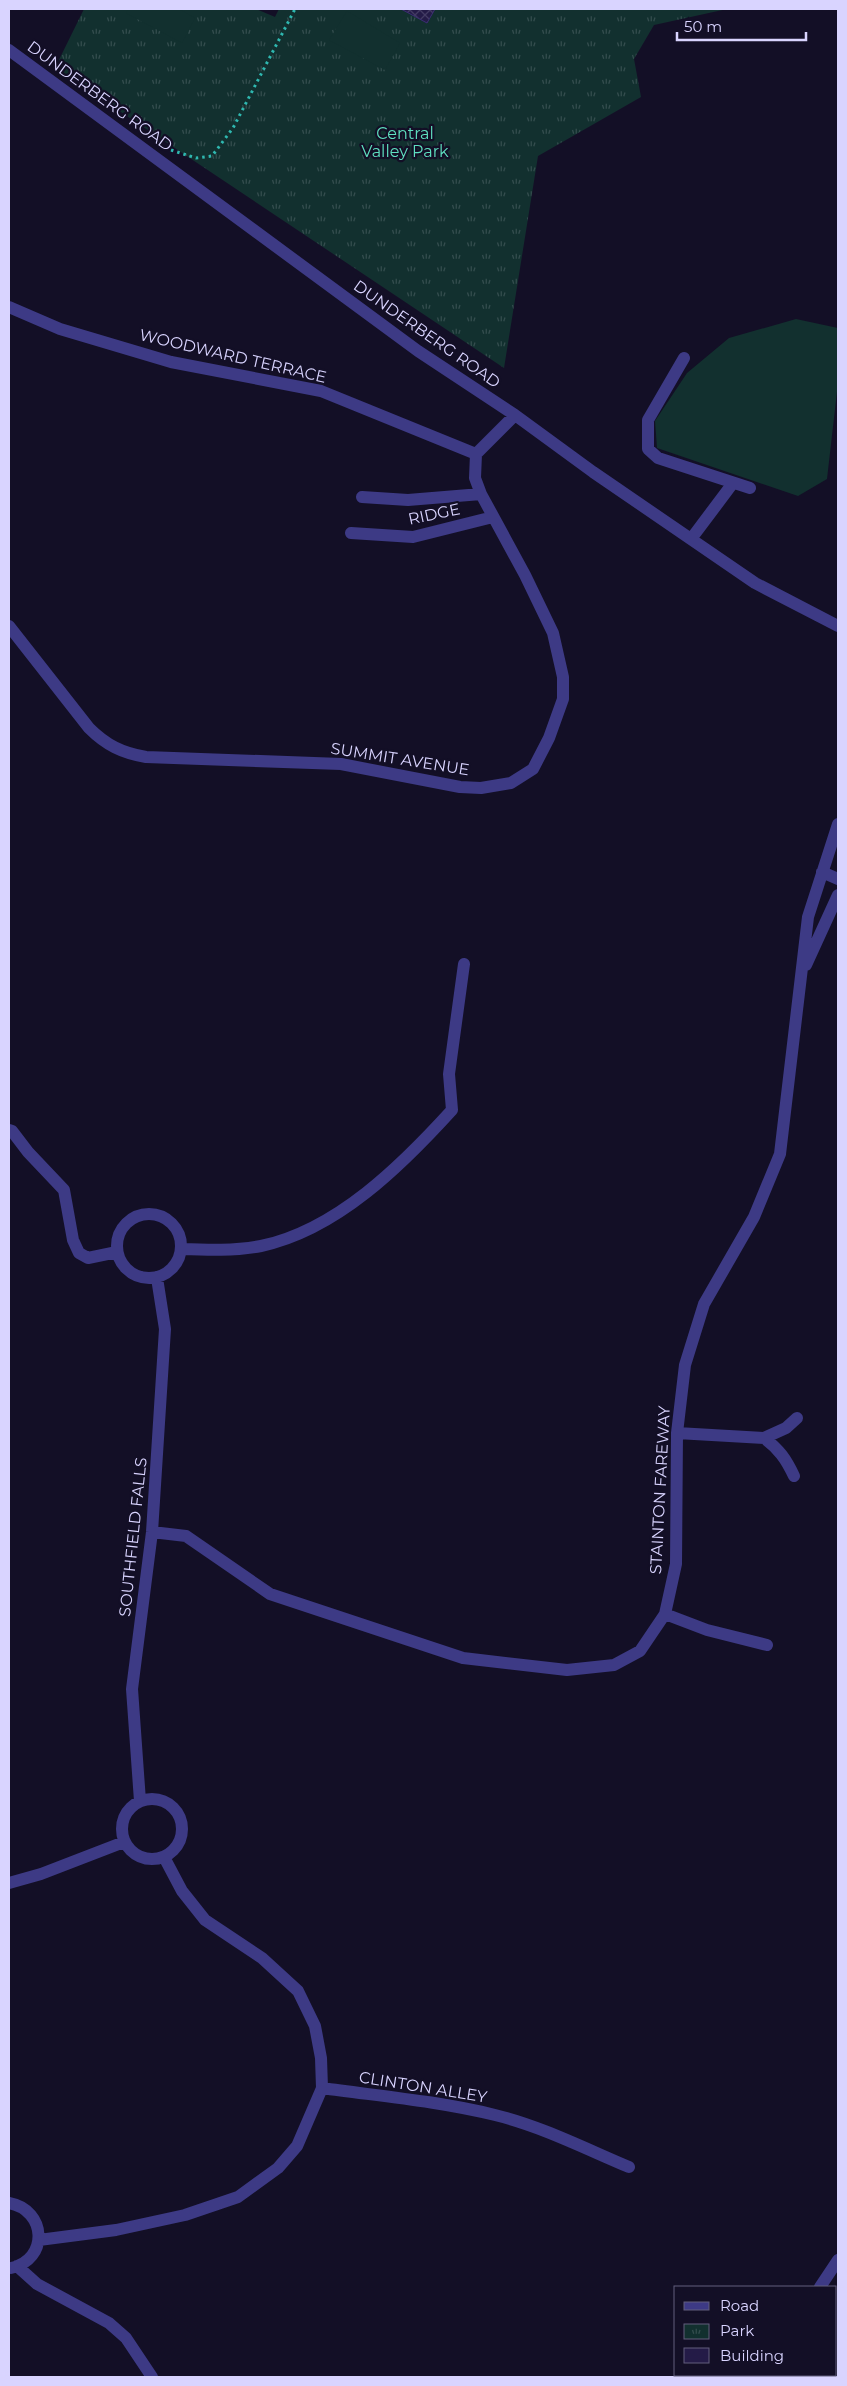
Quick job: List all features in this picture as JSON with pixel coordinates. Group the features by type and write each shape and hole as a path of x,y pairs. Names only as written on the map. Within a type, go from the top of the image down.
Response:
{"street":[{"name":"DUNDERBERG ROAD","path":"9,50 418,351 515,415 593,472 755,583 838,626"},
{"name":"WOODWARD TERRACE","path":"9,307 60,329 172,362 320,390 476,454"},
{"path":"684,358 648,420 648,449 658,458 750,488"},
{"path":"476,454 515,415"},
{"name":"SUMMIT AVENUE","path":"9,626 89,728 101,740 130,755 146,758 341,764 460,787 481,788 510,783 533,769 550,738 563,699 563,677 553,633 481,494 475,478 476,454"},
{"path":"691,539 733,482"},
{"path":"362,497 408,500 481,494"},
{"name":"RIDGE","path":"351,533 413,538 493,516"},
{"name":"STAINTON FAREWAY","path":"152,1532 186,1536 270,1594 463,1658 567,1670 614,1665 640,1651 665,1614 676,1564 677,1433 685,1365 704,1304 754,1217 780,1154 808,917 838,824"},
{"path":"822,872 838,879"},
{"name":"STAINTON FAREWAY","path":"802,974 838,895"},
{"path":"181,1249 236,1249 260,1246 282,1240 310,1228 366,1194 421,1144 452,1110 449,1074 464,964"},
{"path":"9,1130 12,1131 28,1152 64,1190 73,1240 80,1253 88,1258 116,1252"},
{"path":"146,1214 160,1216 171,1223 179,1235 181,1249 174,1267 157,1278 144,1278 131,1274 122,1264 116,1252 117,1239 122,1227 132,1218 146,1214"},
{"name":"SOUTHFIELD FALLS","path":"140,1800 132,1689 152,1532 165,1328 157,1278"},
{"path":"677,1433 764,1438 786,1428 796,1418"},
{"path":"764,1438 776,1446 785,1458 794,1476"},
{"path":"665,1614 707,1630 767,1645"},
{"path":"152,1798 163,1801 173,1807 180,1817 182,1828 180,1840 174,1850 164,1857 153,1859 141,1857 131,1852 124,1842 121,1830 123,1818 130,1808 140,1800 152,1798"},
{"path":"9,1883 41,1874 124,1842"},
{"path":"38,2240 116,2230 184,2215 238,2197 278,2168 297,2146 322,2088 321,2058 316,2026 298,1991 262,1958 205,1920 182,1891 164,1857"},
{"name":"CLINTON ALLEY","path":"322,2088 453,2106 496,2115 542,2131 630,2168"},
{"path":"9,2203 27,2210 34,2218 38,2229 38,2240 32,2256 13,2267 37,2284 109,2323 118,2330 126,2338 152,2377"},
{"path":"821,2286 838,2260"}],"path":[{"path":"156,158 163,147 196,158 212,156 233,128 295,9"}],"green space":[{"name":"Central Valley Park","path":"84,9 256,9 275,17 279,9 727,9 654,25 634,59 641,97 538,156 504,368 55,68"},
{"path":"128,9 179,9 195,18 182,43 126,13"},
{"path":"347,11 400,43 385,70 329,40"},
{"path":"796,319 838,328 838,383 827,479 798,496 657,448 655,421 687,373 729,338"}],"building":[{"path":"401,9 435,9 427,23"}]}
